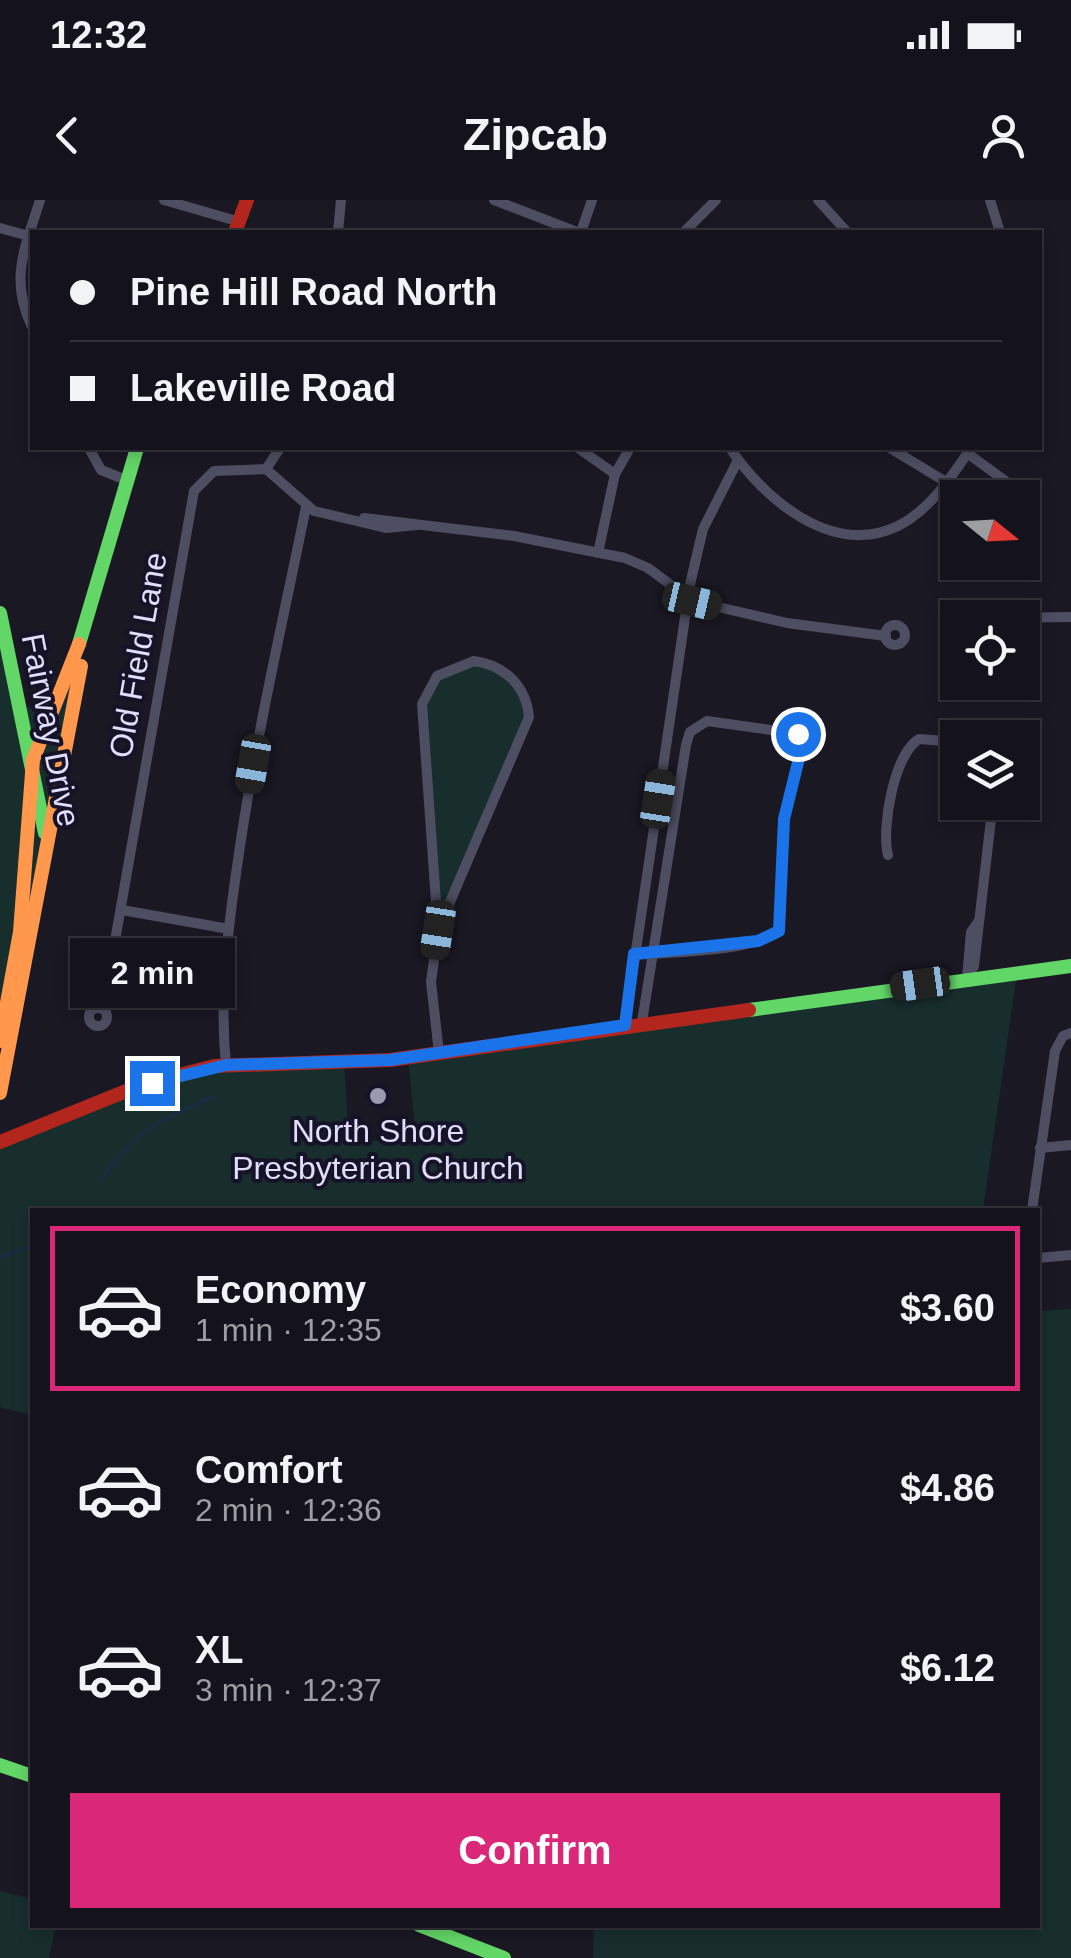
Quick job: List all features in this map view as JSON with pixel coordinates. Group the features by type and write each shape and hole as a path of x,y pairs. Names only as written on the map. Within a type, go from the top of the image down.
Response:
{"main road":[{"path":"237,227 247,200"},
{"path":"0,1041 18,948 33,760 73,668 136,450"},
{"name":"Fairway Drive","path":"0,613 44,817 46,858"},
{"path":"0,1093 88,616"},
{"path":"21,704 39,714 54,711"},
{"path":"0,1142 152,1083 226,1065 390,1060 642,1022 1071,966"},
{"path":"0,1766 30,1775"},
{"path":"427,1928 504,1958"}],"street":[{"path":"30,321 18,288 40,200"},
{"path":"164,200 237,227"},
{"path":"338,230 341,200"},
{"path":"494,200 574,230"},
{"path":"580,230 592,200"},
{"path":"686,230 716,200"},
{"path":"818,200 845,230"},
{"path":"990,200 999,230"},
{"path":"0,228 28,236"},
{"path":"90,450 102,470 126,480"},
{"path":"279,450 266,469 306,507 351,518 598,553 648,568 688,598 787,623 886,636"},
{"path":"581,450 615,474"},
{"path":"598,553 615,474 629,450"},
{"path":"731,450 766,494 794,515 818,525 860,533 900,525 940,490"},
{"path":"893,450 943,480"},
{"path":"947,480 969,450 1005,480"},
{"path":"625,1025 688,598 703,528 738,460"},
{"path":"598,461 608,500"},
{"name":"Old Field Lane","path":"102,1009 189,502 202,480 214,471 266,469"},
{"path":"226,1065 223,1004 229,929 259,730 306,507"},
{"path":"1040,617 1071,617"},
{"path":"438,930 527,726 528,707 522,690 510,675 474,661 449,668 432,682 422,704 438,930 431,994 439,1053"},
{"path":"634,954 653,953 758,941 779,931 784,819 801,736 783,730 698,723 686,745 653,953 642,1022"},
{"path":"888,855 883,838 886,816 906,750 919,739 940,741"},
{"path":"967,978 991,820"},
{"path":"122,910 229,929"},
{"path":"1032,1208 1054,1051 1062,1036 1071,1033"},
{"path":"1040,1148 1071,1145"},
{"path":"1040,1258 1071,1255"}],"green space":[{"path":"0,632 27,766 18,914 0,1018"},
{"path":"460,663 497,666 528,707 438,930 422,704 432,682"},
{"path":"73,668 29,950 21,704 46,714"},
{"path":"1017,973 983,1208 30,1208 30,1414 0,1407 0,1142 188,1072 344,1061 349,1143 416,1137 408,1057"},
{"path":"1071,1309 1071,1958 593,1958 594,1928 1040,1928 1040,1311"},
{"path":"0,1891 30,1898 30,1928 55,1928 49,1958 0,1958"}],"waterway":[{"path":"101,1179 126,1148 150,1128 213,1097"},
{"path":"0,1257 30,1247"}],"traffic: fast":[{"path":"79,644 136,450"},
{"path":"0,613 45,833"},
{"path":"749,1010 1071,966"},
{"path":"0,1765 30,1775"},
{"path":"427,1928 504,1958"}],"traffic: slow":[{"path":"0,1041 20,932 33,760 79,644"},
{"path":"0,1093 81,666"}],"traffic: jam":[{"path":"236,230 247,200"},
{"path":"0,1142 141,1085 214,1066 390,1060 749,1010"}],"place":[{"name":"North Shore Presbyterian Church","path":"378,1096"}],"route":[{"path":"152,1083 226,1065 285,1060 390,1060 625,1025 634,954 758,941 770,938 782,926 784,819 802,746 798,734"}]}
